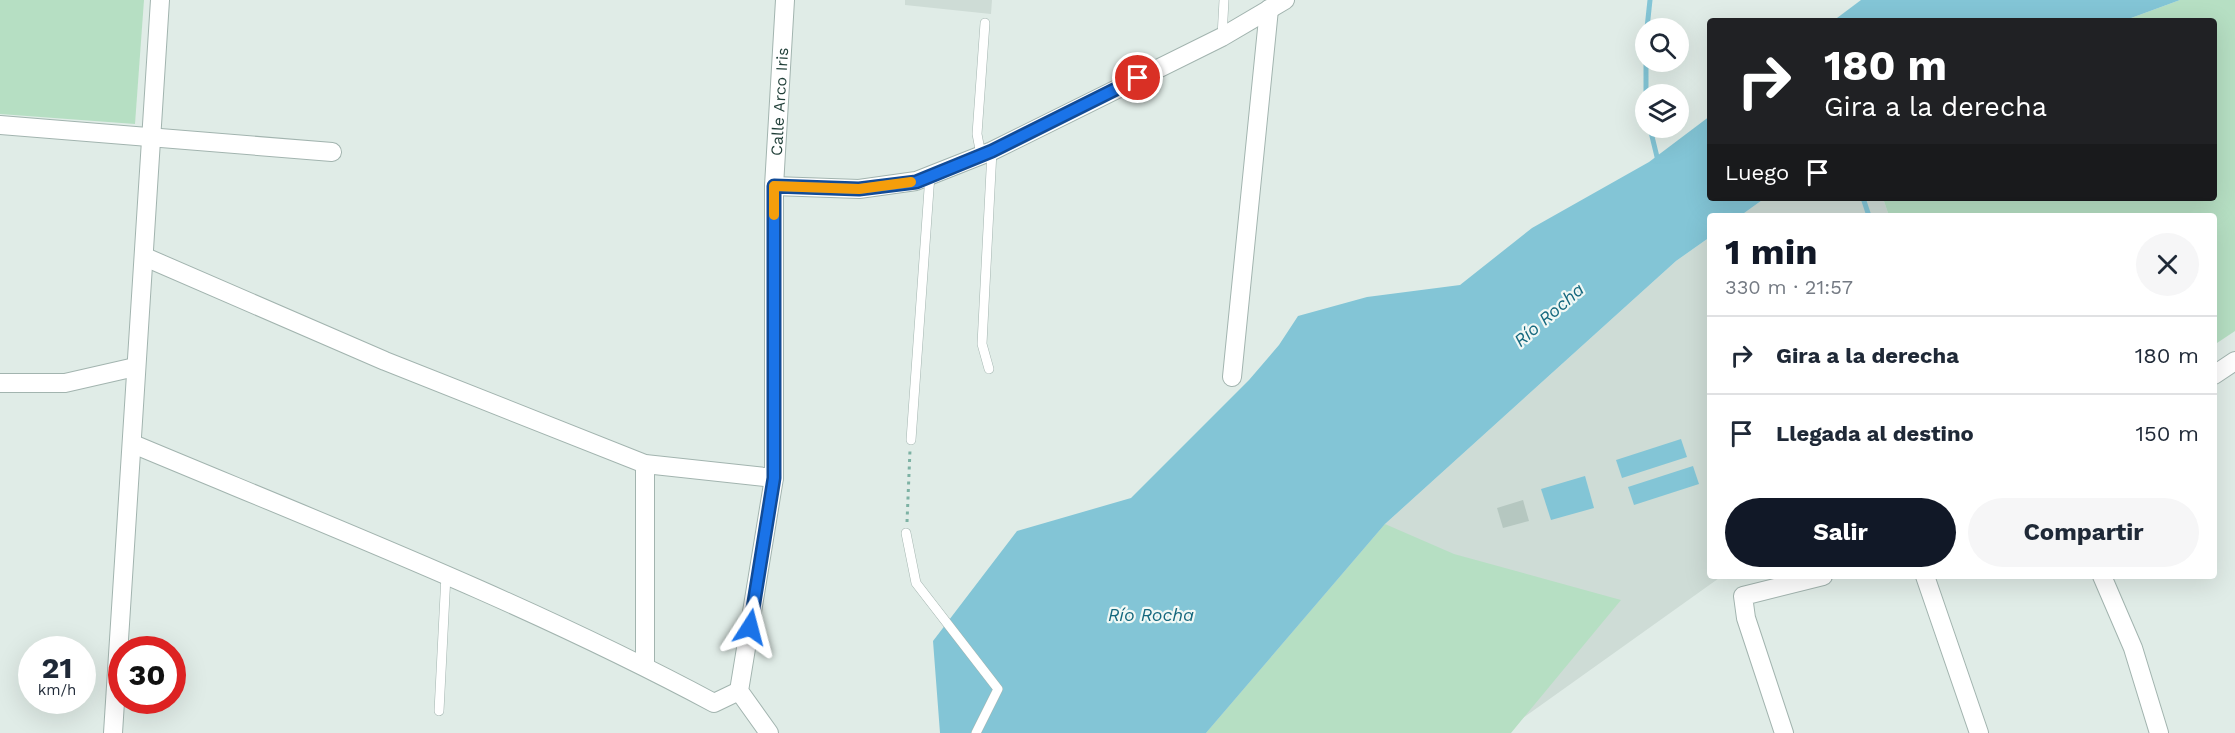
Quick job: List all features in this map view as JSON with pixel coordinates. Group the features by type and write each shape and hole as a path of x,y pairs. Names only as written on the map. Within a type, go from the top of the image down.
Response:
{"street":[{"path":"112,733 133,444 135,367 145,257 160,0"},
{"name":"Calle Arco Iris","path":"740,691 774,478 774,186 785,0"},
{"path":"774,186 859,189 916,182 987,153 1222,37 1277,4"},
{"path":"1232,377 1277,4"},
{"path":"0,125 332,152"},
{"path":"145,257 385,361 645,464 774,478"},
{"path":"2217,373 2235,361"},
{"path":"0,383 65,383 135,367"},
{"path":"133,444 446,575 645,666 714,703 740,691 769,733"},
{"path":"645,464 645,666"},
{"path":"1784,733 1746,618 1743,596 1811,579"},
{"path":"1926,579 1979,733"},
{"path":"2103,579 2133,648 2159,733"}],"lane":[{"path":"1222,37 1224,0"},
{"path":"985,23 977,134 987,153 982,344 989,369"},
{"path":"911,440 930,176"},
{"path":"906,533 916,583 998,689 976,733"},
{"path":"439,711 446,575"}],"path":[{"path":"906,533 911,440"}],"shaded area":[{"path":"905,0 992,0 991,14 905,5"},
{"path":"1761,201 1884,201 1888,213 1744,213"},
{"path":"1707,239 1707,579 1718,579 1502,733 1206,733 1385,524 1676,261"}],"green space":[{"path":"0,0 144,0 135,124 0,114"},
{"path":"2180,0 2235,0 2235,331 2217,343 2217,213 1888,213 1884,201 2217,201 2217,18 2131,18"},
{"path":"1385,524 1454,554 1621,600 1511,733 1206,733"}],"water":[{"path":"1861,0 2180,0 2131,18 1837,18"},
{"name":"Río Rocha","path":"1707,118 1707,201 1761,201 1744,213 1707,213 1707,239 1676,261 1385,524 1206,733 940,733 933,641 1017,531 1131,498 1249,380 1279,345 1298,316 1367,297 1460,285 1532,228 1649,162 1681,138 1689,138 1689,132"},
{"path":"1681,439 1687,457 1622,478 1616,460"},
{"path":"1693,466 1699,484 1634,505 1628,487"},
{"path":"1585,476 1594,508 1551,520 1541,489"}],"building":[{"path":"1523,500 1529,521 1503,528 1497,508"}],"waterway":[{"path":"1648,18 1650,0"},
{"path":"1646,72 1646,84"},
{"path":"1652,138 1658,161"},
{"path":"1864,201 1868,213"}],"slow traffic":[{"path":"774,215 774,186 859,189 911,182"}],"route":[{"path":"750,627 774,478 774,186 859,189 916,182 992,151 1138,78"}]}
